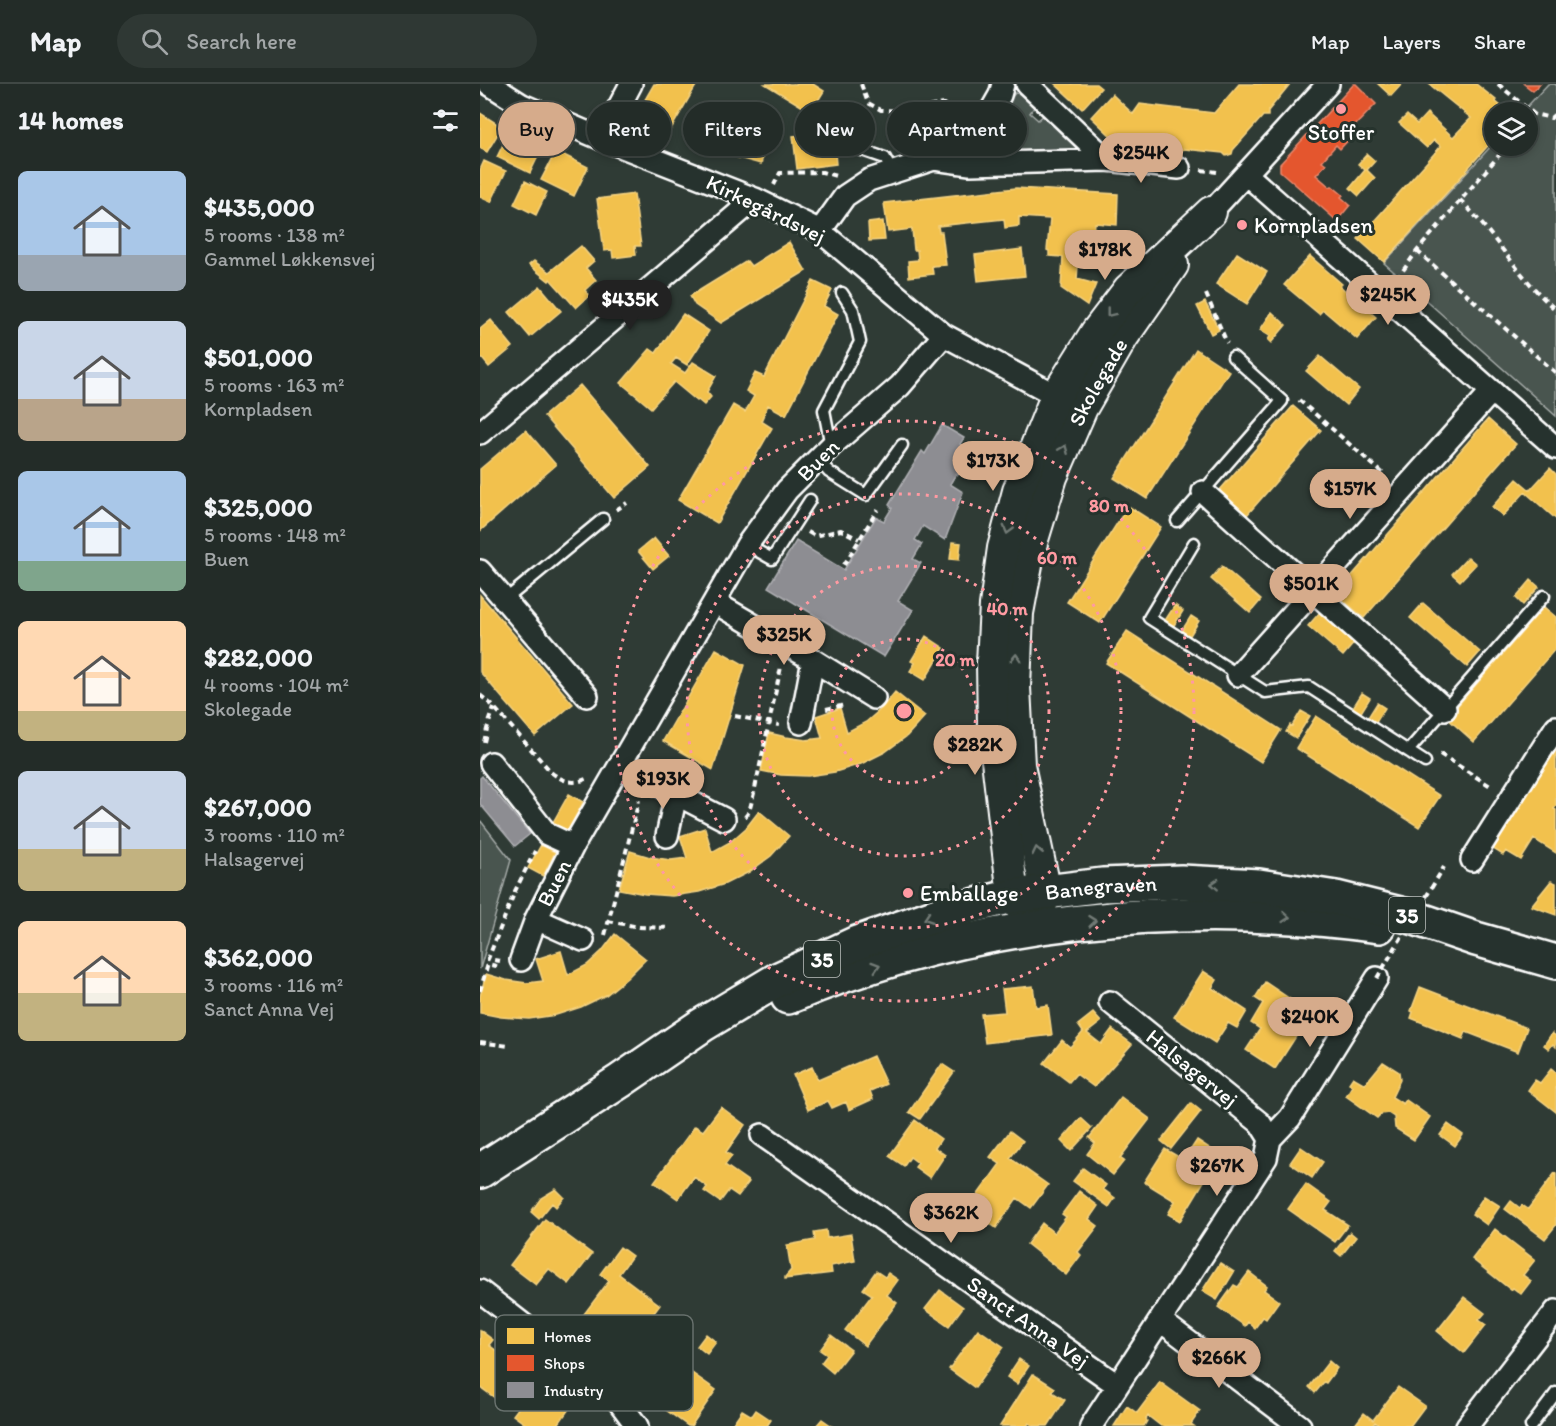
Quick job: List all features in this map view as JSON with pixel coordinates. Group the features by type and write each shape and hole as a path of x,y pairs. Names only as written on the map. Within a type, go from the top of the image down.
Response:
{"main road":[{"name":"Banegraven","path":"480,1171 702,1025 777,980 857,943 940,914 1013,897 1103,885 1181,882 1258,886 1336,898 1412,917 1476,939 1556,962"},
{"name":"Banegraven","path":"620,1081 718,1027 820,984 925,950 1034,928 1144,915 1255,914 1365,924 1476,939"}],"street":[{"name":"Kirkegårdsvej","path":"489,84 522,105 587,133"},
{"path":"622,102 631,84"},
{"path":"996,102 1003,84"},
{"path":"1027,84 1107,160"},
{"name":"Skolegade","path":"1034,928 1013,897 993,726 992,663 995,605 1003,548 1018,491 1069,402 1123,337 1210,212 1328,84"},
{"name":"Kirkegårdsvej","path":"645,156 760,201 820,231 944,335 1069,402"},
{"path":"820,231 845,196 869,180 938,156"},
{"path":"934,159 970,164 1107,160 1179,168"},
{"path":"1246,174 1556,448"},
{"path":"480,433 760,201"},
{"name":"Buen","path":"521,960 536,919 573,846 747,545 787,490 824,452 900,386 944,335"},
{"path":"1238,675 1492,391"},
{"name":"Skolegade","path":"1046,892 1019,765 1015,687 1018,613 1030,549 1052,477 1069,402"},
{"path":"1203,492 1445,709"},
{"path":"480,571 587,696"},
{"path":"714,602 874,698"},
{"path":"801,723 813,660"},
{"path":"1472,860 1556,727"},
{"name":"Buen","path":"491,763 547,834 573,846"},
{"path":"620,765 724,819"},
{"path":"667,836 676,795"},
{"path":"1034,928 1046,892"},
{"name":"Buen","path":"536,919 583,940"},
{"path":"1091,1426 1266,1158 1270,1139 1290,1118 1377,978"},
{"name":"Halsagervej","path":"1110,1002 1260,1123 1270,1139"},
{"name":"Sanct Anna Vej","path":"762,1135 1118,1385"},
{"path":"480,1291 511,1315"},
{"path":"1467,1426 1556,1311"},
{"path":"1161,1321 1300,1426"},
{"path":"626,1411 637,1426"}],"lane":[{"path":"875,155 885,158 892,173"},
{"path":"842,293 853,310 860,342 825,410 824,452 829,472 866,495 902,445"},
{"path":"1178,521 1282,401 1233,357"},
{"path":"747,545 772,559 810,500"},
{"path":"505,600 603,519"},
{"path":"1194,543 1149,618 1265,692 1309,687 1425,762"},
{"path":"1408,751 1544,596"},
{"path":"1531,1426 1556,1393"}],"path":[{"path":"861,84 868,103 881,110 887,110"},
{"path":"1498,84 1520,102"},
{"path":"1538,115 1551,118 1556,113"},
{"path":"1385,297 1417,251 1498,156"},
{"path":"1179,168 1246,174"},
{"path":"760,201 780,173 822,172 863,184"},
{"path":"1461,200 1478,217 1514,266 1556,310"},
{"path":"1417,251 1556,373"},
{"path":"1206,294 1233,357"},
{"path":"1282,401 1294,395 1403,490"},
{"path":"794,524 814,536 841,530 859,539"},
{"path":"724,819 737,827 749,812 783,659"},
{"path":"491,763 483,750 494,708"},
{"path":"1425,762 1437,752 1510,799"},
{"path":"521,960 513,963 488,958 515,891 545,831"},
{"path":"1377,978 1444,867"},
{"path":"608,921 639,927 670,928"},
{"path":"480,991 488,963 518,973 521,960"},
{"path":"480,1042 509,1046"}],"shaded area":[{"path":"1548,84 1556,84 1556,416 1384,263 1484,154 1484,156 1538,156 1538,102 1531,102"},
{"path":"1015,93 1022,94 1035,106 1030,113 1038,120 1044,115 1075,144 1076,151 1027,152 1027,102 1008,102"},
{"path":"480,820 511,860 480,969"}],"building: Homes":[{"path":"654,84 697,84 687,102 683,102 683,108 671,129 671,102 644,102"},
{"path":"765,84 813,84 824,91 817,102 795,102"},
{"path":"1055,84 1096,84 1101,88 1082,109"},
{"path":"1239,84 1290,84 1268,111 1268,116 1263,116 1232,154 1226,156 1223,153 1184,149 1179,152 1175,148 1146,144 1141,147 1138,143 1113,140 1091,117 1112,94 1133,114 1140,104 1214,113"},
{"path":"1378,84 1402,84 1391,96"},
{"path":"1429,84 1476,84 1496,100 1496,102 1484,102 1484,150 1384,262 1358,239 1441,146 1434,140 1427,148 1399,123 1407,115 1417,124 1427,113 1453,137 1471,118"},
{"path":"480,113 498,124 498,134 487,152 480,148"},
{"path":"1367,154 1375,161 1367,170 1375,178 1359,196 1350,188 1365,170 1358,164"},
{"path":"498,155 538,156 530,173 497,157"},
{"path":"553,156 566,156 588,167 574,196 541,180"},
{"path":"731,156 763,156 761,164"},
{"path":"795,156 835,156 836,164 797,169"},
{"path":"484,161 506,171 491,202 480,197 480,170"},
{"path":"525,181 547,192 536,215 514,204"},
{"path":"1016,188 1118,194 1117,225 1095,223 1094,234 1085,233 1085,242 1080,242 1077,279 1096,284 1087,306 1061,288 1063,257 1049,256 1047,250 1050,219 1019,217 1019,226 1005,228 1004,219 938,226 939,232 942,232 946,265 932,266 933,274 909,277 908,261 918,260 917,250 914,250 912,229 888,232 884,203"},
{"path":"634,194 641,246 635,246 636,255 613,258 612,250 604,251 597,199"},
{"path":"883,221 885,240 869,241 868,223"},
{"path":"789,242 806,271 721,323 695,305 690,296 747,261 751,266"},
{"path":"581,246 594,261 586,268 596,280 585,290 589,296 576,308 550,279 549,281 529,265 534,261 549,272"},
{"path":"1022,249 1025,276 978,281 975,255"},
{"path":"1237,253 1267,272 1247,304 1216,284"},
{"path":"1310,256 1376,317 1357,339 1323,310 1319,314 1284,285"},
{"path":"813,281 832,290 824,306 838,314 786,415 768,405 761,421 772,428 717,523 678,500 733,405 745,412 754,396 746,391 755,373 764,377"},
{"path":"540,286 561,311 530,337 509,312"},
{"path":"1205,302 1219,330 1211,334 1197,306"},
{"path":"1272,312 1286,325 1271,343 1268,340 1270,336 1260,330"},
{"path":"683,314 709,331 687,365 676,358 671,364 685,373 693,362 716,376 707,392 711,397 704,405 674,382 651,408 621,383 650,349 656,353"},
{"path":"491,320 513,347 489,367 480,356 480,329"},
{"path":"1196,349 1229,371 1147,499 1114,478"},
{"path":"1320,356 1359,389 1346,405 1306,371"},
{"path":"580,385 650,467 614,498 544,416"},
{"path":"1293,406 1321,430 1247,515 1219,491"},
{"path":"1488,419 1516,444 1364,618 1336,594"},
{"path":"526,430 556,465 480,531 480,469"},
{"path":"1550,468 1556,474 1556,519 1525,492 1503,516 1492,507 1517,479 1530,490"},
{"path":"1128,506 1161,527 1100,623 1067,602"},
{"path":"654,538 669,556 653,569 638,551"},
{"path":"952,542 961,543 959,560 950,559"},
{"path":"1468,557 1476,564 1460,581 1452,574"},
{"path":"1222,566 1261,600 1250,613 1211,579"},
{"path":"1531,580 1539,587 1523,605 1516,598"},
{"path":"480,595 573,704 535,736 480,672"},
{"path":"1423,603 1480,652 1467,667 1410,618"},
{"path":"1175,605 1183,611 1173,627 1164,622"},
{"path":"1544,607 1556,617 1556,648 1474,742 1447,718"},
{"path":"1320,612 1355,642 1343,656 1308,626"},
{"path":"1191,616 1199,621 1189,637 1181,632"},
{"path":"1127,631 1281,730 1261,762 1106,663"},
{"path":"926,636 944,648 925,680 910,671 915,663 911,661"},
{"path":"716,649 745,665 713,770 663,741"},
{"path":"895,692 925,716 907,736 885,752 861,764 835,772 808,776 781,775 761,771 769,733 806,740 822,738 816,716 840,708 847,732 866,722"},
{"path":"1362,693 1370,698 1360,714 1352,709"},
{"path":"1377,703 1385,708 1375,724 1367,719"},
{"path":"1301,711 1310,716 1296,738 1286,732"},
{"path":"1316,716 1440,796 1419,827 1296,748"},
{"path":"1556,739 1556,806 1554,809 1556,810 1556,853 1534,839 1521,860 1506,851 1503,855 1487,845"},
{"path":"569,794 583,802 567,832 552,824"},
{"path":"759,811 789,836 771,856 749,872 725,884 699,892 672,896 619,889 630,851 671,860 687,858 680,836 705,828 712,852 730,842 746,828"},
{"path":"541,845 555,852 543,876 528,868"},
{"path":"1551,881 1556,883 1556,915 1531,906"},
{"path":"615,934 646,959 606,995 581,1007 556,1015 529,1019 480,1013 480,996 486,974 527,983 543,981 536,959 561,951 568,975 587,965"},
{"path":"1203,971 1217,980 1212,988 1247,1011 1237,1028 1228,1023 1215,1043 1174,1017"},
{"path":"1265,982 1296,1003 1293,1008 1308,1018 1275,1069 1246,1050 1260,1029 1251,1023 1263,1003 1255,998"},
{"path":"1033,986 1036,1007 1048,1005 1052,1035 985,1043 981,1014 1005,1012 1002,989"},
{"path":"1420,987 1527,1028 1518,1052 1466,1032 1463,1039 1411,1018 1413,1012 1411,1011"},
{"path":"1093,1013 1101,1022 1087,1033 1101,1044 1112,1029 1132,1044 1094,1087 1076,1074 1069,1082 1044,1063 1062,1040 1070,1047 1083,1032 1078,1025"},
{"path":"1552,1033 1556,1036 1556,1047 1553,1044 1549,1049 1544,1045"},
{"path":"873,1056 886,1084 870,1091 873,1099 849,1110 846,1102 832,1108 828,1101 808,1110 793,1075 812,1067 818,1080"},
{"path":"1383,1062 1399,1072 1400,1080 1392,1097 1403,1104 1406,1100 1430,1117 1414,1140 1395,1128 1394,1117 1388,1113 1381,1114 1377,1118 1346,1096 1352,1086 1349,1083 1353,1077 1365,1084"},
{"path":"942,1064 954,1072 920,1119 909,1112"},
{"path":"1551,1069 1556,1073 1556,1112 1528,1090 1535,1080 1540,1083"},
{"path":"1121,1097 1150,1119 1120,1158 1124,1161 1113,1175 1087,1154 1095,1143 1089,1138"},
{"path":"1191,1103 1201,1111 1171,1149 1161,1141"},
{"path":"721,1107 745,1125 726,1152 732,1156 725,1165 749,1182 738,1196 729,1190 720,1202 704,1191 707,1187 694,1177 678,1199 654,1182 695,1126 703,1131"},
{"path":"1081,1118 1092,1128 1071,1151 1061,1141"},
{"path":"915,1120 941,1139 935,1148 945,1155 930,1178 915,1167 918,1163 910,1157 904,1166 889,1156"},
{"path":"1448,1124 1463,1135 1455,1146 1440,1135"},
{"path":"1010,1131 1023,1141 1010,1158 1048,1185 1031,1208 1017,1198 996,1228 968,1208 1000,1164 990,1157"},
{"path":"1197,1140 1220,1155 1180,1221 1168,1214 1175,1201 1144,1182 1165,1149 1184,1160"},
{"path":"1301,1147 1323,1162 1312,1178 1290,1163"},
{"path":"1083,1168 1106,1185 1103,1189 1115,1198 1109,1207 1073,1181"},
{"path":"1555,1173 1556,1225 1545,1239 1505,1209 1511,1201 1520,1208 1522,1205 1528,1209"},
{"path":"1306,1184 1331,1202 1325,1210 1348,1225 1335,1242 1288,1209"},
{"path":"556,1189 564,1197 556,1207 552,1203 539,1219 531,1212 541,1198"},
{"path":"1079,1191 1098,1206 1089,1219 1098,1226 1078,1252 1081,1255 1066,1275 1027,1244 1042,1223 1054,1233 1066,1217 1062,1214"},
{"path":"1484,1196 1500,1206 1487,1225 1472,1214"},
{"path":"545,1219 592,1254 569,1284 549,1269 536,1285 510,1265"},
{"path":"1495,1229 1535,1260 1523,1275 1531,1281 1521,1294 1513,1288 1511,1290 1472,1259"},
{"path":"826,1230 827,1238 851,1234 855,1261 831,1266 832,1273 785,1279 791,1270 787,1245 815,1240 814,1232"},
{"path":"1350,1232 1356,1237 1341,1256 1335,1251"},
{"path":"620,1247 632,1256 619,1274 660,1305 652,1315 583,1315 609,1281 600,1274"},
{"path":"1220,1263 1234,1272 1217,1300 1202,1291"},
{"path":"876,1271 885,1277 888,1273 898,1280 887,1295 897,1303 865,1346 845,1330 872,1295 863,1289"},
{"path":"1249,1272 1267,1286 1264,1290 1279,1301 1266,1319 1263,1317 1255,1328 1248,1322 1245,1326 1218,1307 1234,1285 1238,1287"},
{"path":"940,1290 963,1307 949,1326 925,1309"},
{"path":"1464,1297 1485,1313 1479,1320 1486,1325 1464,1353 1437,1331"},
{"path":"978,1329 1004,1347 975,1388 949,1369"},
{"path":"480,1330 493,1340 489,1345 495,1350 495,1398 480,1387"},
{"path":"706,1334 716,1342 707,1354 697,1346"},
{"path":"831,1335 851,1350 833,1373 821,1363 827,1355 820,1350"},
{"path":"1019,1359 1029,1366 1017,1384 1007,1377"},
{"path":"1329,1361 1337,1368 1315,1393 1309,1387"},
{"path":"693,1374 716,1390 691,1426 667,1411 693,1411"},
{"path":"1033,1374 1055,1388 1052,1392 1065,1400 1048,1426 1034,1426 1029,1423 1027,1426 1000,1426"},
{"path":"1160,1382 1200,1411 1191,1424 1194,1426 1161,1426 1148,1416 1144,1426 1114,1426 1127,1406 1137,1413"},
{"path":"1398,1387 1425,1406 1410,1426 1380,1426 1375,1422 1372,1426 1354,1426 1364,1413 1373,1420"},
{"path":"742,1410 752,1416 756,1410 771,1420 767,1426 731,1426"},
{"path":"516,1411 568,1411 557,1426 528,1426 513,1415"},
{"path":"822,1419 832,1426 816,1426"}],"building: Shops":[{"path":"1354,84 1376,104 1350,131 1354,134 1340,149 1336,145 1322,161 1326,164 1316,175 1343,195 1341,197 1350,205 1337,221 1280,171 1280,164"},
{"path":"1524,84 1540,84 1533,91"}],"building: Industry":[{"path":"942,425 964,438 960,444 972,452 950,484 963,492 945,540 923,526 915,540 922,544 913,559 921,563 898,601 913,610 884,657 768,587 796,541 844,570 876,517 884,521 892,508 889,505 922,451 925,454"},
{"path":"482,776 530,834 515,846 480,804 480,778"}],"place":[{"name":"Stoffer","path":"1341,109"},
{"name":"Kornpladsen","path":"1242,225"},
{"name":"Emballage","path":"908,893"}]}
